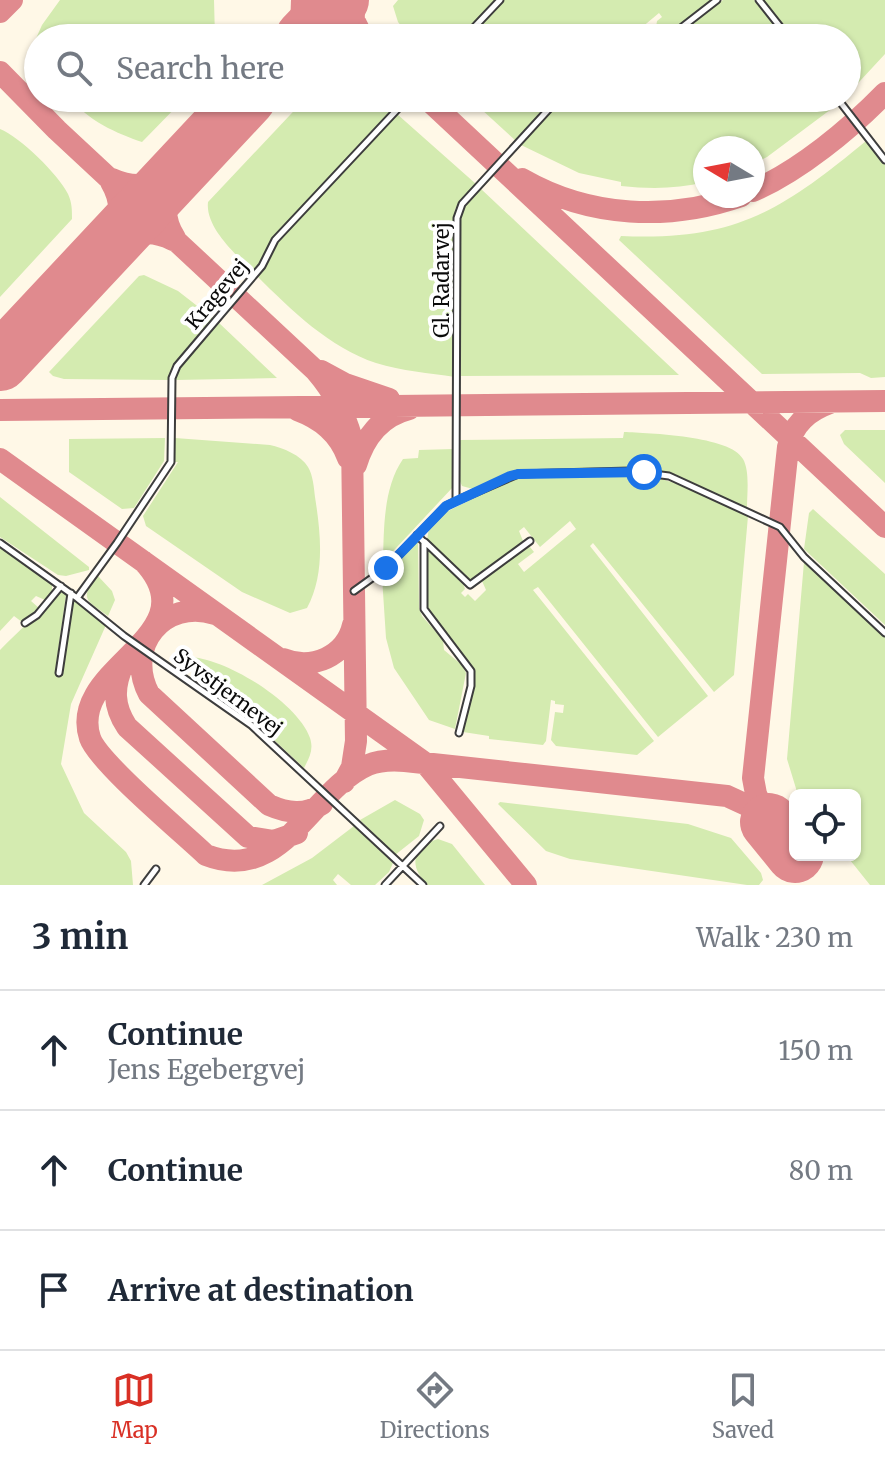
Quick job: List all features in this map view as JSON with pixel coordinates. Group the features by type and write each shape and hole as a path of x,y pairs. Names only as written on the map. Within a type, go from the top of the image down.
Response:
{"lane":[{"path":"477,24 500,0"},
{"path":"686,24 717,0"},
{"path":"759,0 778,24"},
{"name":"Kragevej","path":"74,596 117,543 171,462 173,371 262,266 275,240 395,112"},
{"name":"Gl. Radarvej","path":"456,501 457,218 462,204 546,112"},
{"path":"848,112 885,160"},
{"path":"354,591 386,568 446,506 518,474 644,472 669,476 780,527 804,557 885,633"},
{"path":"417,535 470,585 530,541"},
{"path":"424,542 424,609 471,671 471,686 459,733"},
{"name":"Syvstjernevej","path":"0,543 124,636 251,725 423,885"},
{"path":"25,623 37,615 61,586"},
{"path":"59,673 74,596"},
{"path":"385,885 440,826"},
{"path":"144,885 156,869"}],"green space":[{"path":"60,0 214,0 215,24 43,24"},
{"path":"398,0 497,0 474,24 400,24 393,6"},
{"path":"503,0 712,0 681,24 656,24 662,17 659,13 646,24 481,24"},
{"path":"723,0 754,0 774,24 693,24"},
{"path":"762,0 885,0 885,54 861,80 861,24 781,24"},
{"path":"85,112 171,112 142,142"},
{"path":"293,112 392,112 274,237 263,261 253,272 217,231 208,212 208,202"},
{"path":"484,112 544,112 516,141"},
{"path":"551,112 827,112 765,158 765,136 693,136 693,184 653,188 621,186 621,182 579,173 521,145"},
{"path":"397,114 476,184 455,209 455,377 376,363 343,348 312,327 257,276 269,261 277,241"},
{"path":"0,129 28,148 56,177 69,197 72,219 0,297"},
{"path":"866,141 885,164 885,377 871,378 860,373 762,374 619,240 621,236 695,233 754,217 808,186"},
{"path":"480,188 679,375 461,376 459,220 462,208"},
{"path":"144,275 178,291 214,319 174,366 170,380 64,379 53,376 49,372 139,276"},
{"path":"218,322 277,378 175,380 177,369"},
{"path":"845,430 885,430 885,483 844,444 840,435"},
{"path":"624,432 688,437 735,451 743,459 747,470 747,508 674,474 651,469 516,471 473,489 462,486 459,479 459,440 623,438"},
{"path":"165,438 164,461 134,508 122,509 69,472 69,439"},
{"path":"175,438 270,445 291,453 305,463 313,482 320,540 317,582 307,608 290,613 242,592 146,526 143,516 178,462 174,462"},
{"path":"454,449 453,487 383,562 384,523 396,470 403,459 418,458 419,450"},
{"path":"639,475 681,486 748,516 734,675 714,692 593,543 590,546 708,696 658,737 538,587 533,590 654,741 637,755 556,746 551,740 555,712 563,713 564,705 551,700 543,745 489,739 489,736 463,732 475,676 427,605 427,546 463,583 465,589 461,593 465,597 468,594 475,601 486,590 482,581 526,548 530,547 534,552 518,564 524,572 576,529 570,521 540,547 524,527 519,531 523,541 520,545 467,579 427,540 429,528 442,514 519,477"},
{"path":"0,497 89,570 58,575 0,537"},
{"path":"813,509 885,574 885,625 804,549 809,513"},
{"path":"414,542 418,542 419,608 422,616 443,640 444,650 462,665 466,673 455,729 429,720 394,668 386,638 382,577"},
{"path":"0,547 52,583 52,591 45,600 36,596 31,601 39,608 22,622 14,616 0,631"},
{"path":"804,562 885,636 885,885 870,885 851,861 861,861 861,789 796,789 787,759"},
{"path":"98,576 112,591 115,600 108,616 90,603 87,595"},
{"path":"62,592 66,595 55,672 60,676 73,599 106,625 71,704 61,764 84,813 126,852 131,861 133,885 0,885 0,650"},
{"path":"188,657 203,659 240,673 291,711 303,724 311,742 304,768 208,678 178,663"},
{"path":"395,800 420,814 424,820 419,836 395,855 360,820"},
{"path":"498,804 688,824 731,838 761,873 763,880 759,885 747,885 570,859 546,851"},
{"path":"354,826 393,863 389,872 375,885 351,885 338,874 333,880 337,885 262,885 312,858"},
{"path":"438,839 452,844 485,885 428,885 417,871 416,858 423,847"}],"taxiway":[{"path":"0,12 12,0"},
{"path":"301,24 302,0"},
{"path":"321,0 347,24"},
{"path":"353,0 356,24"},
{"path":"0,72 24,96"},
{"path":"765,185 823,148 885,93"},
{"path":"39,112 316,371 342,411 352,439 356,741 352,767 344,782"},
{"path":"441,112 885,527"},
{"path":"112,179 131,185 148,184 181,169"},
{"path":"175,238 167,221 166,203 180,170"},
{"path":"522,179 575,202 602,208 658,212 693,208"},
{"path":"104,252 119,218 118,200 111,182"},
{"path":"106,250 138,234 155,234 173,240"},
{"path":"0,344 50,309"},
{"path":"321,371 345,384 389,399"},
{"path":"0,410 885,401"},
{"path":"766,816 753,778 788,447 803,419 830,403"},
{"path":"356,465 375,430 390,417 409,409"},
{"path":"297,410 328,428 340,441 348,458"},
{"path":"0,459 425,763 526,885"},
{"path":"143,561 160,587 161,610 151,631 98,691 88,713 90,738 124,780 206,855 233,861 256,857 294,831 348,777 368,765 386,761 727,796 753,808 769,822"},
{"path":"215,614 196,611 180,613 154,630 145,643 142,659 149,694 269,805 296,812 322,804"},
{"path":"283,659 305,663 326,658 343,645 353,625"},
{"path":"123,665 116,696 119,712 127,727 248,837 274,841 297,833"}],"runway":[{"path":"317,24 340,0"},
{"path":"0,362 234,112"},
{"path":"769,822 789,847"}],"route":[{"path":"386,568 446,506 510,476 644,472"}]}
